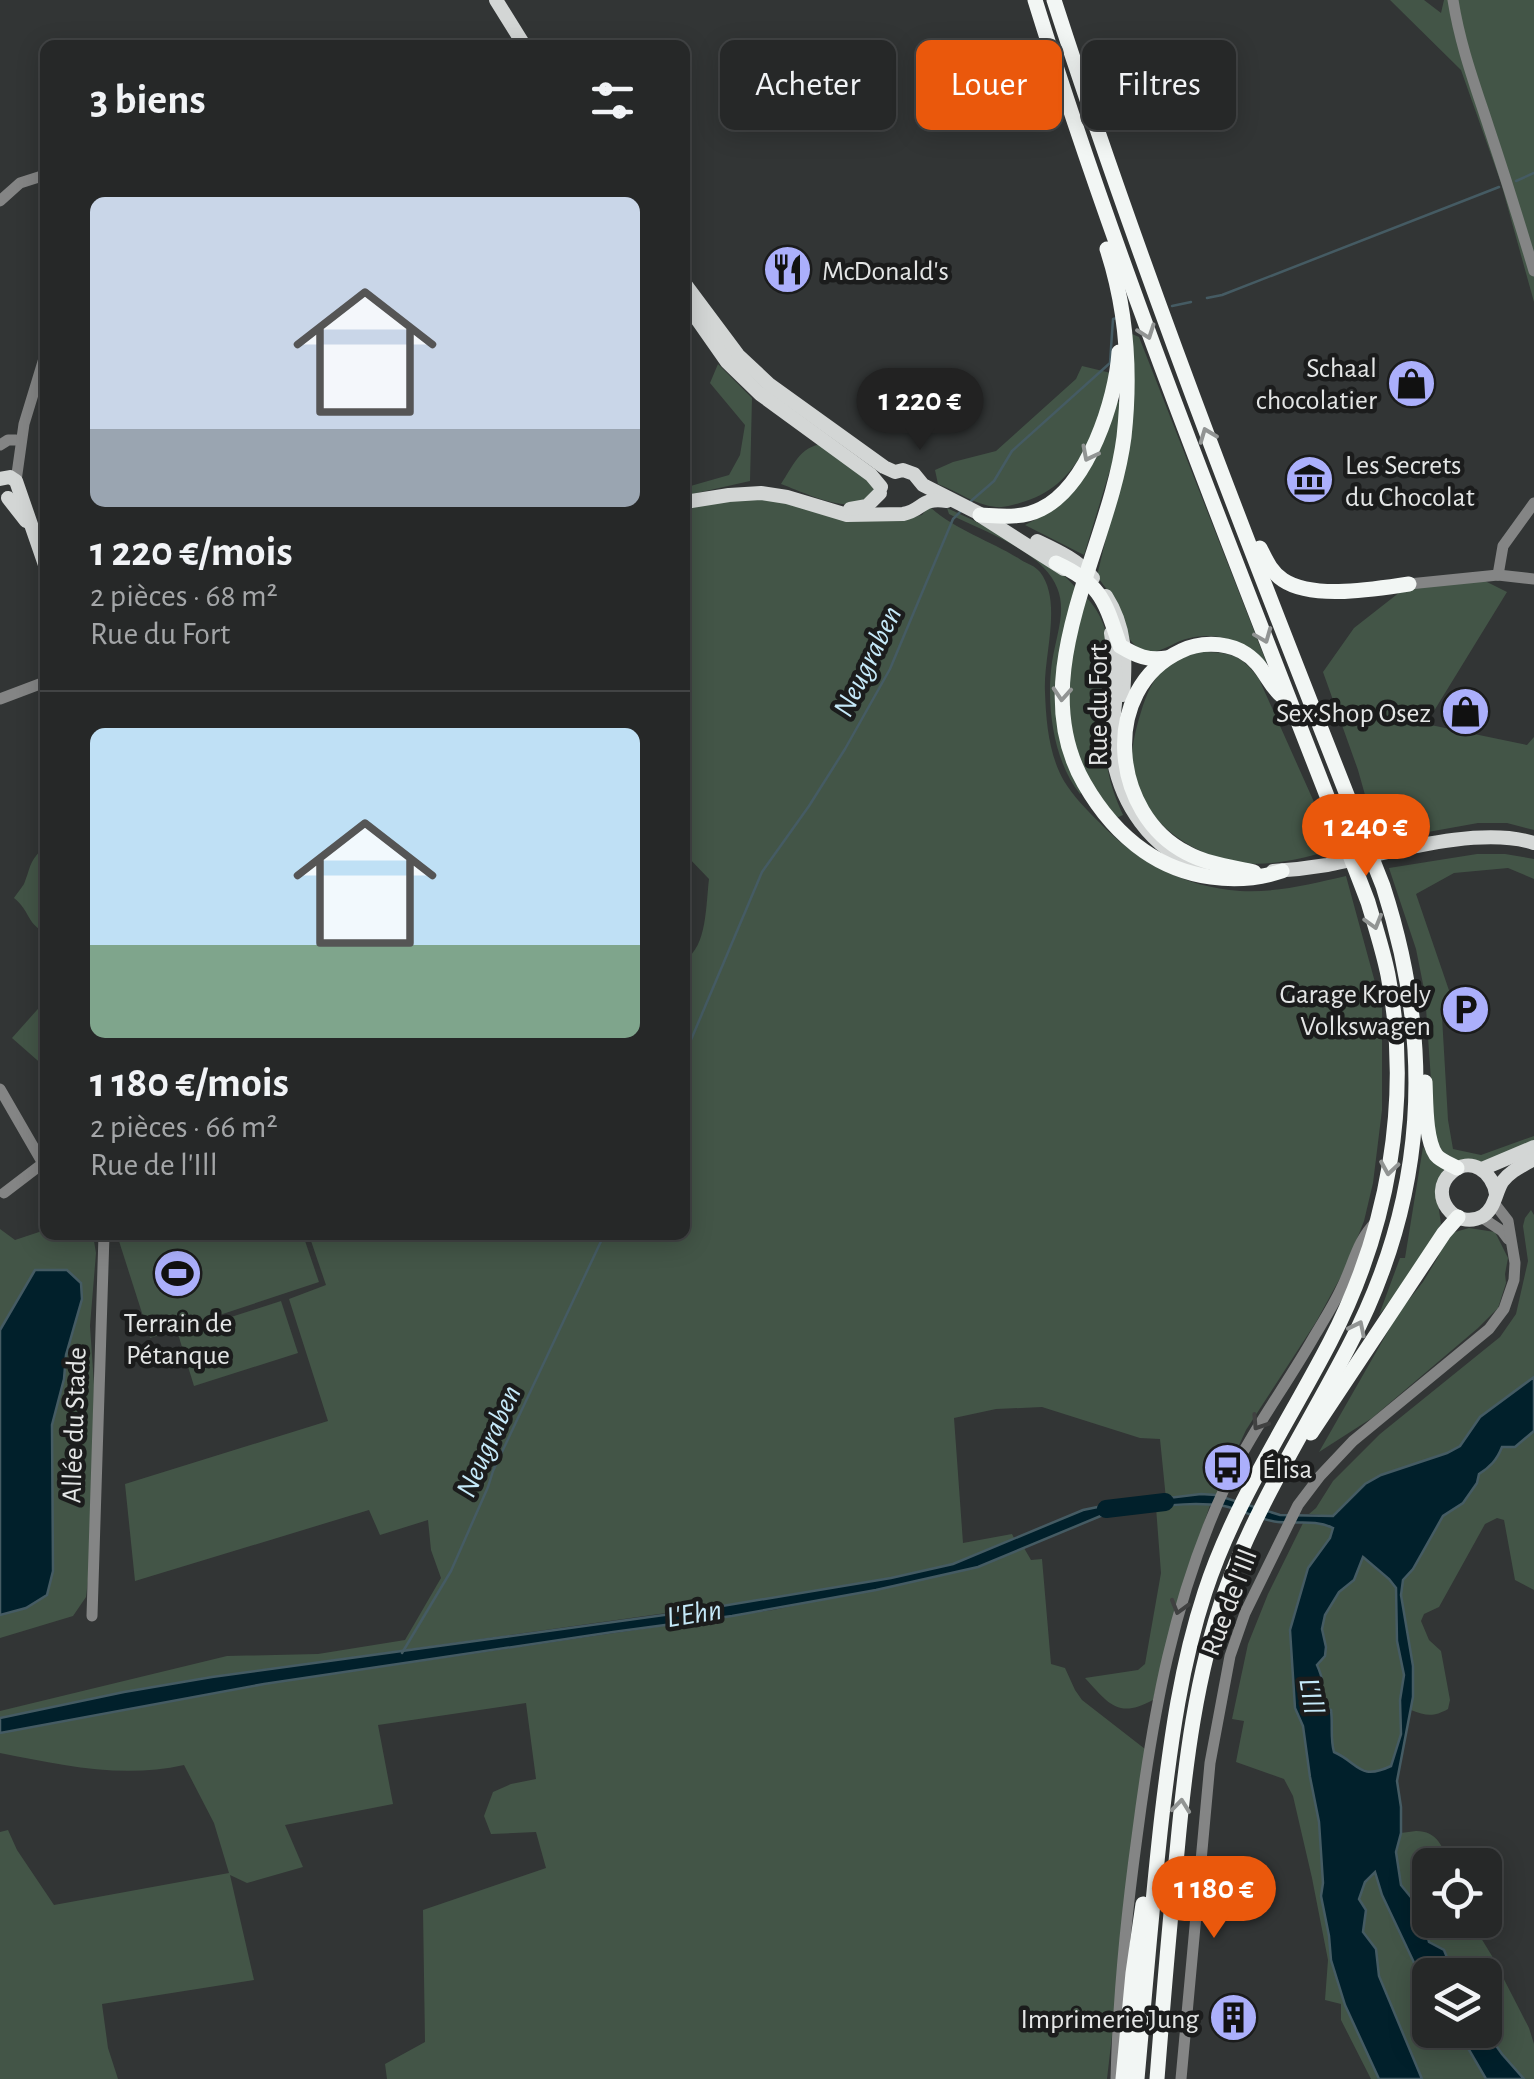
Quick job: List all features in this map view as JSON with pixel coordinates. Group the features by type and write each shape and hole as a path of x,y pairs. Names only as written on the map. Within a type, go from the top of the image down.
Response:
{"highway":[{"path":"1034,0 1147,333 1368,902 1388,974 1396,1058 1391,1157 1379,1219 1358,1282 1332,1339 1233,1522 1206,1588 1182,1675 1156,1864 1137,2079"},
{"path":"1054,0 1168,335 1383,886 1405,964 1416,1060 1416,1119 1408,1180 1379,1285 1250,1530 1208,1650 1181,1803 1157,2079"},
{"path":"1080,141 1080,165 1123,314 1127,386 1117,471 1066,655 1061,706 1064,730 1076,769 1100,811 1153,858 1193,874 1245,880 1282,870"},
{"path":"975,512 1012,518 1042,509 1080,472 1110,402 1123,314"},
{"path":"1242,526 1257,541 1273,572 1286,582 1342,591 1408,584"},
{"path":"1056,563 1079,574 1100,596 1120,646 1125,649 1154,660 1198,645 1224,646 1240,651 1264,669 1277,693 1289,700"},
{"path":"1167,658 1148,673 1127,720 1124,749 1136,798 1164,838 1187,853 1258,872"},
{"path":"1416,1060 1426,1081 1434,1151 1456,1168"},
{"path":"1294,1444 1314,1430 1444,1233 1458,1218"},
{"path":"1120,2079 1147,1876 1156,1864"},
{"path":"1166,1973 1172,1996 1166,2079"}],"main road":[{"path":"496,0 521,40"},
{"path":"506,0 531,40"},
{"name":"Rue du Fort","path":"690,291 738,355 816,420 884,467 894,472 908,471 922,485 953,502 1068,556 1102,588 1125,639 1118,750 1124,794"},
{"path":"690,309 727,362 760,394 870,475 881,490 885,506 896,513"},
{"path":"690,500 739,486 766,485 853,510 867,506 894,472"},
{"path":"920,504 922,485"},
{"path":"8,486 40,550"},
{"name":"Rue du Fort","path":"690,501 729,494 773,494 847,515 910,512 932,500 953,502"},
{"name":"Rue du Fort","path":"975,512 1056,563 1087,589 1104,612 1111,632 1115,687 1112,750 1124,794 1139,821 1172,854 1225,872 1258,872 1323,866 1474,839 1512,838 1534,843"},
{"path":"1482,1169 1534,1148"},
{"path":"1495,1198 1492,1178 1474,1166 1456,1168 1442,1189 1445,1206 1458,1218 1481,1217 1495,1198 1503,1181 1512,1171 1534,1159"}],"street":[{"path":"1452,0 1467,66 1534,271"},
{"path":"0,201 20,183 40,177"},
{"path":"8,486 40,371"},
{"path":"8,486 16,440 24,424"},
{"path":"0,444 16,440"},
{"path":"1498,575 1503,546 1534,503"},
{"path":"1408,584 1498,575 1534,579"},
{"path":"0,698 40,684"},
{"path":"0,1089 40,1160"},
{"path":"4,1193 40,1167"},
{"path":"1481,1217 1511,1238 1508,1222 1495,1198"},
{"path":"1120,2079 1120,1991 1148,1744 1170,1640 1189,1575 1248,1441 1342,1288 1365,1232 1379,1219"},
{"name":"Rue de l'Ill","path":"1181,2079 1210,1763 1230,1656 1245,1613 1298,1505 1320,1476 1353,1441 1488,1329 1504,1309 1514,1280 1511,1238"},
{"name":"Allée du Stade","path":"92,1616 104,1240"}],"green space":[{"path":"1390,0 1424,0 1441,13 1444,0 1534,0 1534,302 1501,183 1461,70"},
{"path":"1132,334 1139,337 1267,664 1241,645 1213,636 1190,638 1152,652 1139,648 1097,576 1111,517"},
{"path":"718,364 752,398 750,481 690,495 690,486 729,475 740,455 745,425 710,383"},
{"path":"1082,366 1111,373 1093,432 1061,481 1026,501 1000,507 981,504 938,484 935,470 996,451 1076,379"},
{"path":"1116,401 1120,402 1117,447 1084,555 1025,525 1053,510"},
{"path":"823,444 873,485 874,492 866,500 856,504 830,502 781,484 803,453"},
{"path":"748,497 900,520 922,515 929,506 961,529 1034,567 1047,584 1051,614 1045,692 1052,749 1068,787 1114,836 1163,870 1219,889 1267,891 1346,876 1382,1008 1382,1110 1364,1221 1345,1269 1316,1322 1246,1430 1216,1495 1166,1499 1160,1439 1140,1438 1042,1407 996,1409 954,1418 963,1543 1012,1534 1015,1540 953,1564 787,1596 212,1677 0,1718 0,1711 227,1656 318,1654 405,1640 441,1578 431,1550 428,1520 380,1535 369,1510 135,1581 125,1484 328,1421 289,1299 326,1285 311,1240 690,1240 690,955 701,935 709,879 690,859 690,506"},
{"path":"947,508 1034,553 1076,588 1056,691 1061,738 1080,794 1063,765 1051,714 1050,679 1061,612 1058,590 1034,559 949,514"},
{"path":"1477,577 1507,592 1426,724 1527,745 1534,737 1534,830 1507,823 1478,823 1378,841 1323,672 1354,628 1414,581"},
{"path":"1087,598 1099,615 1110,653 1106,756 1123,815 1114,819 1090,783 1069,717 1070,651"},
{"path":"1202,652 1235,656 1259,679 1335,849 1274,863 1237,862 1201,851 1154,816 1136,783 1132,764 1145,699 1155,679 1169,665"},
{"path":"40,852 40,929 14,898"},
{"path":"1477,854 1534,859 1534,879 1508,868 1454,873 1416,894 1454,1005 1442,1017 1453,1149 1481,1155 1534,1136 1534,1144 1487,1162 1463,1164 1443,1152 1435,1137 1425,994 1416,949 1389,868"},
{"path":"40,1007 40,1063 12,1038"},
{"path":"1423,1147 1445,1167 1436,1189 1441,1224 1379,1315 1400,1258 1405,1258"},
{"path":"1531,1210 1534,1377 1480,1417 1460,1445 1447,1453 1381,1475 1365,1484 1333,1516 1309,1514 1333,1481 1380,1434 1500,1337 1516,1314 1528,1261 1523,1226"},
{"path":"1469,1228 1495,1232 1508,1258 1498,1308 1372,1418 1319,1452 1399,1312 1438,1257 1445,1238"},
{"path":"0,1229 15,1240 40,1232 40,1240 94,1240 90,1326 94,1385 86,1597 73,1616 0,1638 0,1615 26,1608 47,1595 53,1571 52,1425 66,1355 35,1270 0,1330"},
{"name":"Terrain de Pétanque","path":"119,1240 305,1240 319,1282 150,1338"},
{"path":"281,1301 298,1353 194,1386 178,1334"},
{"path":"1534,1431 1534,1590 1515,1580 1504,1520 1497,1518 1485,1524 1439,1607 1424,1614 1421,1621 1429,1640 1441,1651 1450,1700 1448,1709 1430,1715 1411,1710 1403,1580 1443,1516 1463,1503 1479,1474 1498,1457 1502,1447 1515,1447"},
{"path":"1210,1505 1177,1603 1153,1700 1131,1708 1115,1706 1085,1678 1138,1670 1145,1664 1161,1573 1156,1507"},
{"path":"1304,1521 1334,1528 1308,1568 1290,1630 1295,1708 1303,1726 1319,1822 1321,1896 1331,1961 1345,2005 1379,2079 1371,2079 1341,2020 1341,2004 1325,2000 1328,1960 1293,1796 1284,1779 1236,1762 1244,1721 1232,1719 1248,1644"},
{"path":"1024,1548 1031,1560 1042,1559 1051,1664 1065,1668 1082,1700 1145,1749 1107,2079 387,2079 385,2064 425,2042 423,1910 546,1868 536,1832 491,1834 484,1816 493,1792 536,1779 526,1703 378,1725 393,1804 285,1825 303,1867 247,1883 230,1875 254,1980 102,2004 108,2048 118,2079 0,2079 0,1832 8,1830 54,1905 229,1873 214,1823 184,1765 115,1771 46,1762 0,1753 0,1733 264,1684 773,1610 978,1567"},
{"path":"1362,1556 1396,1588 1397,1641 1404,1675 1401,1734 1391,1766 1376,1773 1349,1764 1336,1753 1331,1738 1333,1728 1318,1699 1322,1682 1317,1665 1325,1656 1321,1629 1325,1614 1339,1592 1354,1580"},
{"path":"1345,1771 1370,1780 1371,1813 1365,1831 1351,1810"},
{"path":"1401,1833 1429,1834 1442,1848 1412,1848 1412,1898 1401,1885 1395,1852"},
{"path":"1376,1872 1382,1895 1412,1958 1412,2048 1468,2048 1486,2079 1422,2079 1379,1976 1376,1950 1363,1932 1366,1910 1359,1900 1365,1882"},
{"path":"1429,1938 1481,1938 1493,1958 1447,1958 1444,1950"},
{"path":"1502,1975 1534,2044 1534,2079 1524,2079 1498,2048 1502,2048"}],"water":[{"path":"35,1270 67,1270 81,1283 82,1299 52,1425 53,1571 47,1595 26,1608 0,1615 0,1330"},
{"name":"L'Ill","path":"1534,1377 1534,1431 1515,1447 1502,1447 1493,1463 1479,1474 1463,1503 1443,1516 1403,1580 1401,1595 1413,1666 1413,1697 1397,1781 1401,1833 1396,1852 1401,1885 1412,1898 1412,1938 1428,1938 1444,1950 1447,1958 1412,1958 1375,1872 1365,1882 1359,1899 1366,1910 1363,1932 1376,1949 1379,1976 1422,2079 1379,2079 1345,2005 1331,1960 1321,1896 1319,1822 1303,1726 1295,1708 1290,1630 1308,1568 1333,1528 1271,1521 1214,1505 1144,1508 1143,1501 1216,1495 1280,1515 1333,1516 1365,1484 1381,1475 1460,1446 1480,1417","holes":["1363,1557 1396,1588 1397,1641 1404,1675 1401,1734 1391,1766 1365,1771 1334,1752 1331,1710 1318,1699 1322,1682 1317,1665 1325,1656 1326,1647 1322,1629 1325,1615 1339,1592 1354,1580"]},
{"path":"1127,1501 1127,1509 1103,1515 978,1567 876,1590 732,1616 264,1684 0,1733 0,1718 124,1692 686,1612 891,1578 953,1564 1083,1510"},
{"path":"1468,2048 1498,2048 1524,2079 1486,2079"}],"waterway":[{"name":"Neugraben","path":"1516,181 1534,173"},
{"name":"Neugraben","path":"1207,298 1499,187"},
{"path":"1172,306 1191,302"},
{"name":"Neugraben","path":"971,501 994,481 1012,451 1110,363 1113,319 1117,318"},
{"name":"Neugraben","path":"690,1042 762,872 845,749 890,669 953,519 962,510"},
{"name":"Neugraben","path":"402,1653 451,1571 493,1471 602,1240"},
{"name":"L'Ehn","path":"1106,1509 1165,1502"}],"place":[{"name":"McDonald's","path":"787,270"},
{"name":"Schaal chocolatier","path":"1412,383"},
{"name":"Les Secrets du Chocolat","path":"1310,480"},
{"name":"Sex Shop Osez","path":"1466,712"},
{"name":"Garage Kroely Volkswagen","path":"1466,1009"},
{"name":"Terrain de Pétanque","path":"178,1274"},
{"name":"Élisa","path":"1227,1468"},
{"name":"Imprimerie Jung","path":"1234,2018"}]}
